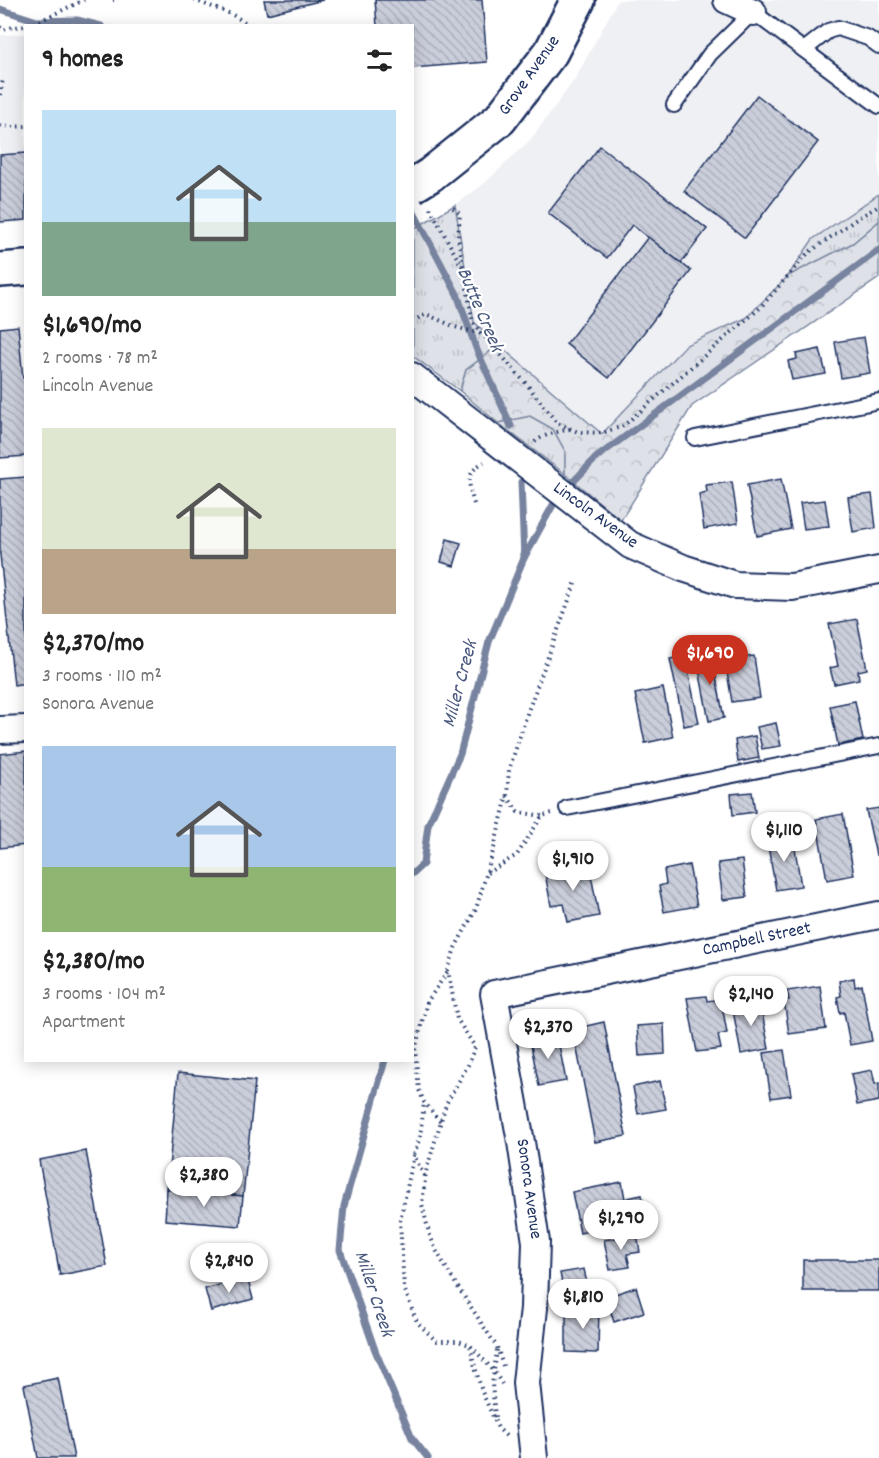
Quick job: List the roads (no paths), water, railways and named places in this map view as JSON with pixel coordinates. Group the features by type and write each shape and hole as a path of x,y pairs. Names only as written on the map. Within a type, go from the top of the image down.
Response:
{"main road":[{"name":"Grove Avenue","path":"424,189 500,119 551,52 578,0"},
{"path":"0,270 24,268"}],"street":[{"path":"726,0 753,12"},
{"name":"Lincoln Avenue","path":"414,377 630,545 683,568 735,585 792,587 879,570"},
{"path":"0,730 24,729"},
{"name":"Campbell Street","path":"495,994 879,915"},
{"name":"Sonora Avenue","path":"495,994 536,1242 534,1308 526,1383 534,1458"}],"lane":[{"path":"674,105 710,54 753,12 879,106"},
{"path":"804,50 828,31 838,28 868,38 879,46"},
{"path":"695,438 879,401"},
{"path":"567,808 879,746"}],"waterway":[{"name":"Butte Creek","path":"0,9 37,21 77,20 93,24"},
{"name":"Butte Creek","path":"414,213 457,294 476,348 511,426"},
{"path":"572,483 597,457 879,250"},
{"name":"Butte Creek","path":"521,482 524,558"},
{"name":"Miller Creek","path":"414,872 423,864 428,825 460,754 489,642 524,558 553,505"},
{"name":"Miller Creek","path":"384,1062 344,1206 340,1250 375,1350 412,1438 428,1458"}]}
